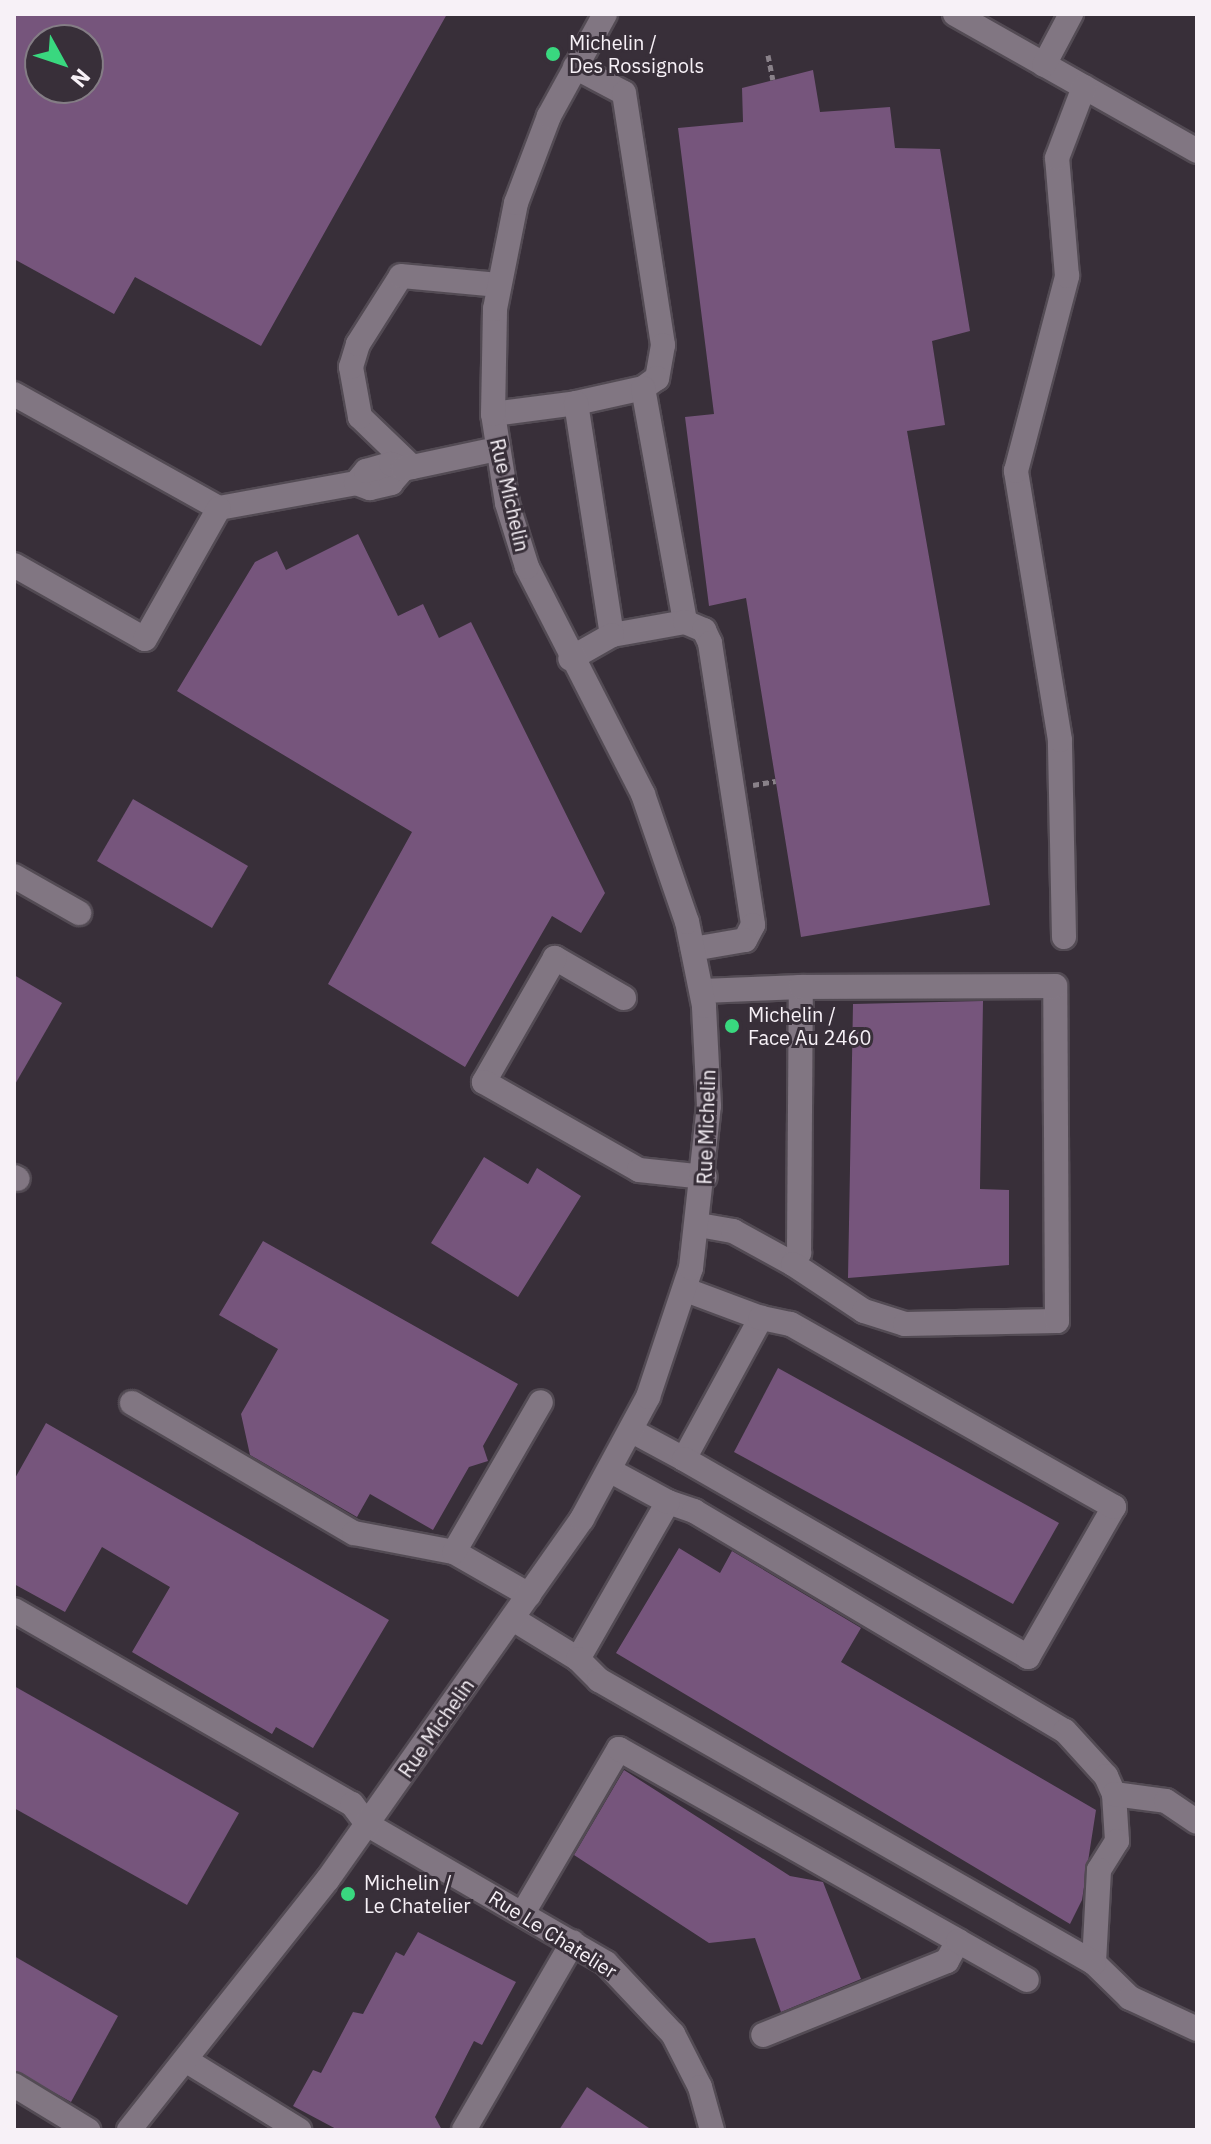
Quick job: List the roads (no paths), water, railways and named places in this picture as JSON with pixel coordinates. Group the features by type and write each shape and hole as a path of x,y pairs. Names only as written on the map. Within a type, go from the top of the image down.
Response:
{"street":[{"name":"Rue Michelin","path":"129,2130 187,2061 368,1825 529,1595 611,1471 632,1431 686,1290 705,1177 709,1085 702,991 693,949 653,816 570,659 527,567 497,449 493,414 498,285 522,181 575,67 605,14"},
{"path":"955,14 1197,151"},
{"path":"1044,65 1071,14"},
{"path":"493,414 576,403 643,388 657,378 663,345 624,93 575,67"},
{"path":"1064,937 1060,740 1016,471 1067,276 1057,158 1084,87"},
{"path":"408,468 360,417 351,367 358,344 401,276 498,285"},
{"path":"643,388 685,622"},
{"path":"14,394 219,508 356,483 366,471 391,464 408,468 497,449"},
{"path":"576,403 612,635"},
{"path":"14,565 145,639 219,508"},
{"path":"570,659 612,635 685,622 704,630 710,643 753,925 745,940 693,949"},
{"path":"14,876 79,913"},
{"path":"624,998 555,958 484,1082 639,1170 705,1177"},
{"path":"699,1225 733,1231 793,1264 864,1311 905,1324 1057,1321 1055,986 801,987 702,991"},
{"path":"793,1264 800,1245 801,987"},
{"path":"632,1431 1028,1657 1114,1507 790,1324 761,1318 686,1290"},
{"path":"684,1459 761,1318"},
{"path":"454,1552 541,1402"},
{"path":"132,1403 354,1533 454,1552 529,1595"},
{"path":"611,1471 668,1502 694,1511 1065,1731 1106,1776 1114,1794 1117,1841 1099,1870 1094,1963"},
{"path":"578,1659 668,1502"},
{"name":"Rue Le Chatelier","path":"14,1610 352,1804 368,1825 573,1942 621,1976 662,2018 692,2068 712,2130"},
{"path":"513,1619 578,1659 599,1680 1094,1963 1136,2001 1197,2029"},
{"path":"523,1913 619,1749 1027,1980"},
{"path":"1114,1794 1166,1801 1197,1822"},
{"path":"763,2035 947,1961 958,1941"},
{"path":"464,2130 573,1942"},
{"path":"187,2061 299,2130"},
{"path":"14,2085 88,2130"}],"place":[{"name":"Michelin / Des Rossignols","path":"553,54"},
{"name":"Michelin / Face Au 2460","path":"732,1026"},
{"name":"Michelin / Le Chatelier","path":"348,1894"}]}
